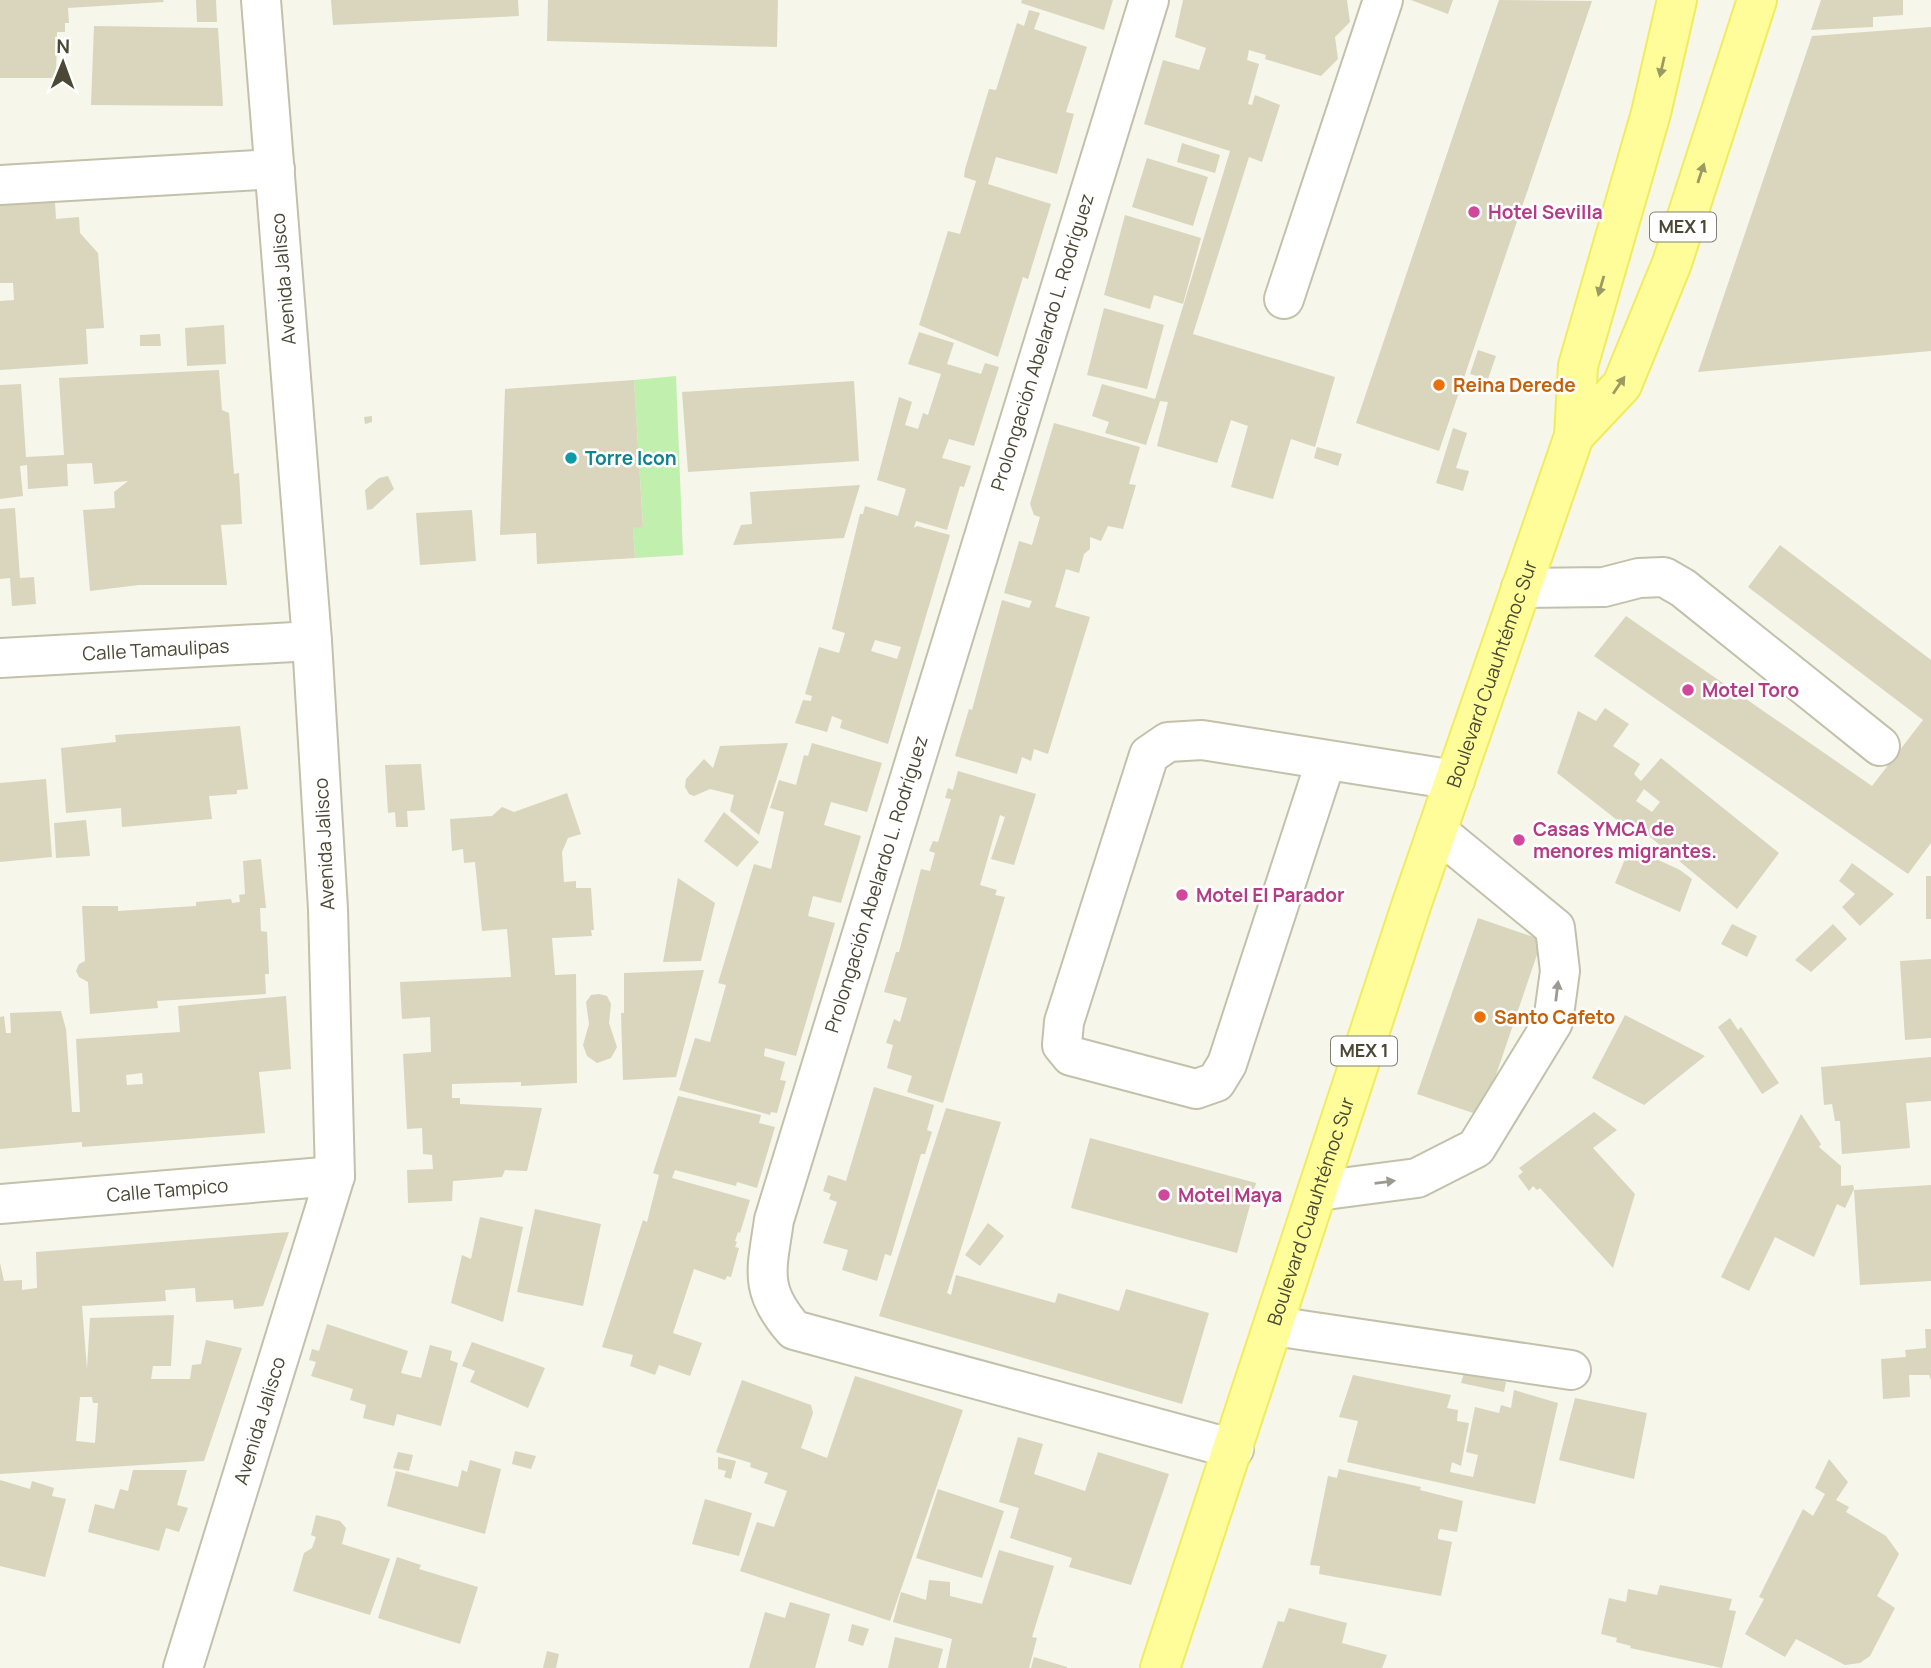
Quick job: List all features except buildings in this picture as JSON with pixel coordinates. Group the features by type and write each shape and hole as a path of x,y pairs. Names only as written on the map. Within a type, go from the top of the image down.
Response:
{"main road":[{"name":"Boulevard Cuauhtémoc Sur","path":"1574,436 1622,385 1672,263 1757,0"},
{"name":"Boulevard Cuauhtémoc Sur","path":"1160,1668 1437,831 1574,436 1578,366 1651,113 1671,2"}],"street":[{"name":"Avenida Jalisco","path":"183,1668 335,1176 328,909 312,641 261,0"},
{"name":"Prolongación Abelardo L. Rodríguez","path":"1149,0 774,1220 766,1274 775,1308 794,1330 1234,1449"},
{"path":"1284,299 1383,0"},
{"path":"0,185 275,169"},
{"path":"1521,588 1604,587 1639,579 1664,577 1683,588 1880,746"},
{"name":"Calle Tamaulipas","path":"0,658 312,641"},
{"path":"1326,760 1227,1064 1216,1082 1196,1088 1071,1056 1062,1045 1064,1022 1149,755 1168,742 1202,740 1455,780"},
{"path":"1318,1191 1417,1178 1476,1148 1553,1022 1560,971 1555,928 1437,831"},
{"name":"Calle Tampico","path":"0,1204 335,1176"},
{"path":"1274,1326 1571,1370"}],"green space":[{"path":"676,376 683,555 635,558 633,528 643,526 634,380"}],"place":[{"name":"Hotel Sevilla","path":"1474,212"},
{"name":"Reina Derede","path":"1439,385"},
{"name":"Torre Icon","path":"571,458"},
{"name":"Motel Toro","path":"1688,690"},
{"name":"Casas YMCA de menores migrantes.","path":"1519,840"},
{"name":"Motel El Parador","path":"1182,895"},
{"name":"Santo Cafeto","path":"1480,1017"},
{"name":"Motel Maya","path":"1164,1195"}]}
